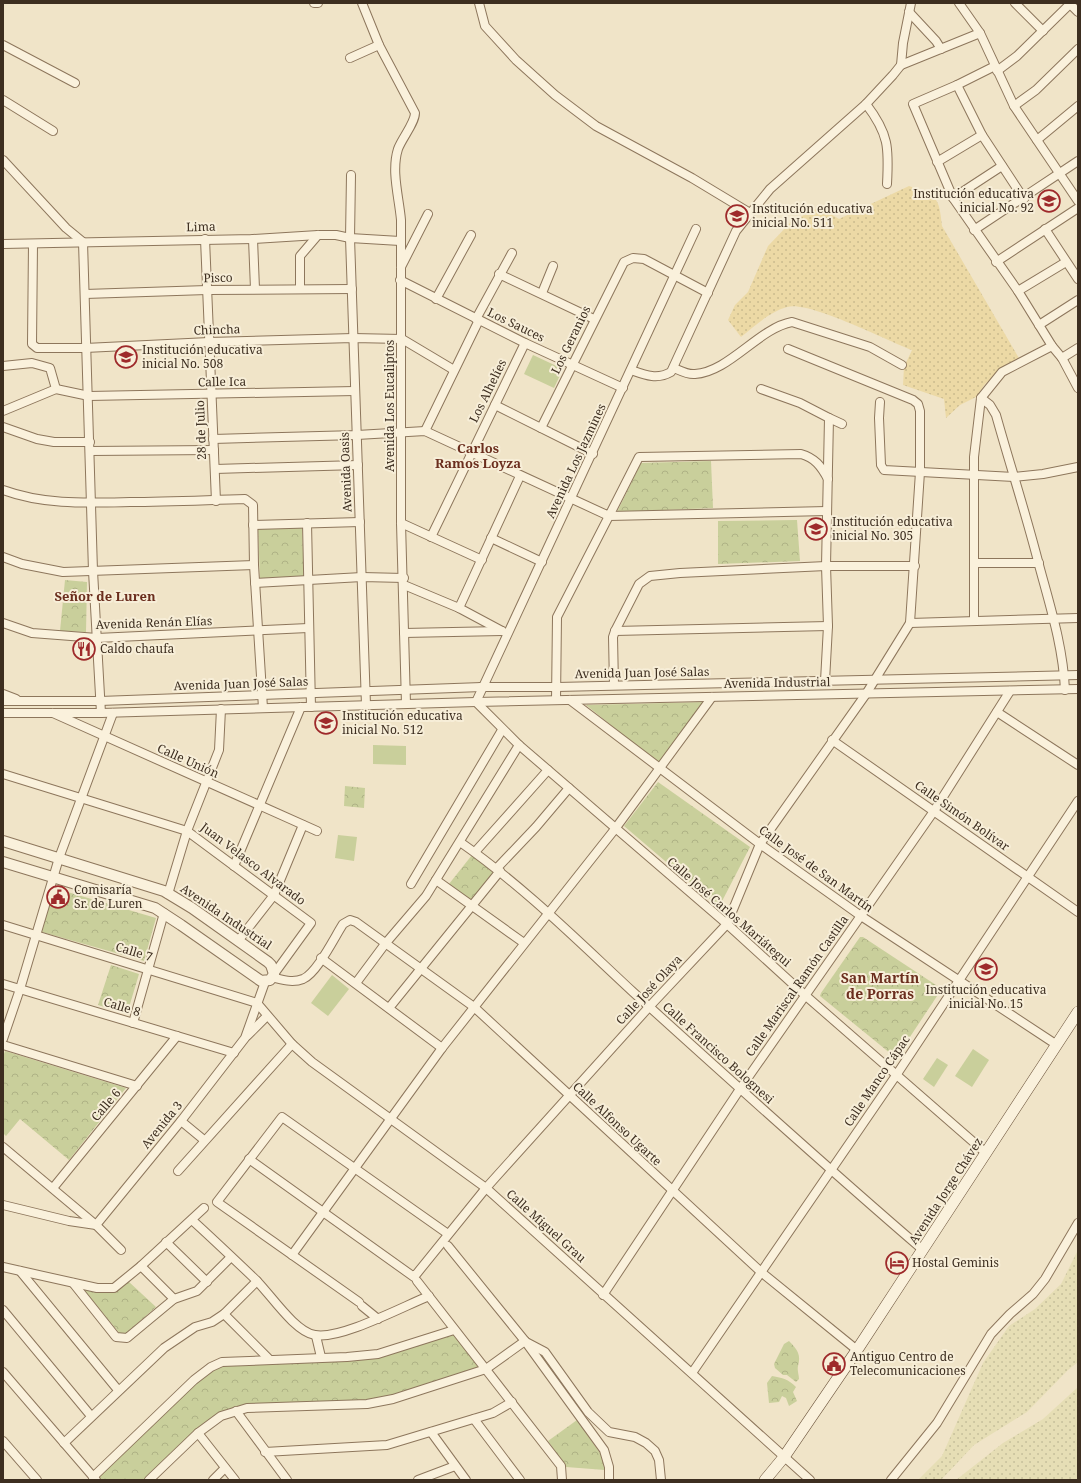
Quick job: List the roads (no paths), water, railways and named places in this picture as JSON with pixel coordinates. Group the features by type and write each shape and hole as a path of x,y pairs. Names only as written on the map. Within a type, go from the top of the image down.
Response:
{"main road":[{"name":"Avenida Jorge Chávez","path":"765,1480 784,1457 857,1350 1078,1012"}],"street":[{"path":"350,58 379,45 362,3"},
{"path":"479,3 485,26 516,60 555,95 596,126 692,178 750,213"},
{"path":"901,65 911,3"},
{"path":"959,3 980,33 1014,106 1078,201"},
{"path":"1015,3 1042,31"},
{"path":"1078,12 1070,4 1017,56 996,68 913,104 953,198 996,262 1018,291 1052,346 1062,358 1078,388"},
{"path":"909,12 936,41 941,50"},
{"path":"632,370 646,375 660,377 671,372 736,231 770,189 866,104 901,65 980,33"},
{"path":"3,45 75,83"},
{"name":"Avenida Los Eucaliptos","path":"379,45 415,113 414,121 407,130 398,150 395,176 401,220 401,523 404,582 406,704"},
{"path":"1014,106 1036,90 1078,49"},
{"path":"957,85 969,113 1024,199"},
{"path":"3,100 53,130"},
{"path":"866,104 880,123 886,136 888,158 887,184"},
{"path":"1036,140 1078,106"},
{"path":"937,162 982,135"},
{"path":"3,160 66,228 83,242 89,396 92,571 101,713"},
{"path":"974,230 1024,199 1078,161"},
{"path":"953,198 1002,166"},
{"name":"Avenida Oasis","path":"351,175 350,238 366,705"},
{"path":"996,262 1078,208"},
{"path":"400,269 428,214"},
{"name":"Avenida Los Jazmines","path":"476,702 505,630 542,562 696,229"},
{"path":"1045,229 1078,279"},
{"path":"300,288 300,256 318,235"},
{"name":"Lima","path":"3,244 253,239 318,235 336,235 350,238 400,242"},
{"path":"436,299 471,235"},
{"name":"28 de Julio","path":"205,239 216,501"},
{"path":"253,239 255,289"},
{"name":"Chincha","path":"33,244 32,344 34,347 86,348 209,342 354,338 402,339"},
{"path":"425,431 499,274 512,252"},
{"name":"Los Geranios","path":"541,428 594,319 624,262 633,258 644,259 675,275"},
{"path":"1018,291 1066,262"},
{"path":"542,293 553,266"},
{"path":"499,274 542,293 594,319"},
{"path":"675,275 708,293"},
{"name":"Los Sauces","path":"400,280 525,343 623,388"},
{"name":"Pisco","path":"85,294 300,288 352,289"},
{"path":"1039,325 1078,300"},
{"path":"674,368 685,373 695,374 708,370 727,361 781,324 792,322 870,347 902,365"},
{"path":"402,339 454,370"},
{"name":"Los Alhelíes","path":"431,536 525,343"},
{"path":"974,620 974,457 981,398 1002,372 1052,346"},
{"path":"1062,358 1078,348"},
{"path":"788,349 913,400 918,404 920,411 920,472 915,566 910,623 1078,618"},
{"path":"3,366 32,363 50,368 56,389 3,411"},
{"name":"Calle Ica","path":"56,389 89,396 355,391"},
{"path":"761,389 800,403 842,424"},
{"path":"981,398 990,405 996,415 1055,618 1065,690"},
{"path":"880,402 879,418 881,465 884,470 1014,477 1043,474 1078,467"},
{"path":"495,405 593,454"},
{"path":"825,681 828,626 826,511 829,418"},
{"path":"3,427 37,439 54,442 90,442"},
{"path":"213,438 357,435 425,431 609,516 826,511"},
{"path":"90,451 214,450"},
{"path":"556,700 557,617 639,457 801,454 811,457 820,464 828,479"},
{"path":"215,469 358,465"},
{"path":"459,608 520,476"},
{"path":"3,490 39,500 91,503 216,501 246,498 250,501 253,506 257,631 263,708"},
{"path":"254,525 360,522"},
{"path":"307,523 308,628 311,707"},
{"path":"401,523 482,560"},
{"path":"492,538 542,562"},
{"path":"3,557 22,564 63,572 254,565"},
{"path":"974,564 1038,563"},
{"path":"614,685 615,631 639,584 650,576 680,573 826,566 915,566"},
{"path":"255,583 362,577 404,582 505,630"},
{"name":"Avenida Renán Elías","path":"3,623 32,633 97,638 308,628"},
{"name":"Calle José Olaya","path":"416,1279 448,1234 486,1188 727,924 760,844 832,740 866,694 910,623"},
{"path":"615,631 828,626"},
{"path":"404,633 505,630"},
{"name":"Avenida Juan José Salas","path":"3,701 100,701 481,687 557,687 1078,675"},
{"name":"Avenida Industrial","path":"476,702 1078,689"},
{"name":"Calle Mariscal Ramón Castilla","path":"603,1295 740,1089 934,810 1010,691"},
{"name":"Calle Unión","path":"3,694 49,712 317,831"},
{"path":"292,1255 442,1048 616,829 712,697"},
{"name":"Calle José de San Martín","path":"570,700 660,770 861,916 1057,1045"},
{"name":"Avenida Juan José Salas","path":"3,712 113,713 476,702"},
{"name":"Calle José Carlos Mariátegui","path":"476,702 502,730 727,924 806,996 986,1153"},
{"path":"234,866 301,707"},
{"path":"168,894 187,831 219,750 221,709"},
{"path":"997,712 1078,765"},
{"path":"3,1039 20,989 59,858 106,737 113,713"},
{"path":"411,884 502,730"},
{"name":"Calle Simón Bolívar","path":"832,740 1078,912"},
{"path":"356,983 385,944 426,896 519,745"},
{"path":"476,852 548,770"},
{"name":"Juan Velasco Alvarado","path":"3,774 82,797 187,831 311,923 270,978"},
{"path":"390,1008 498,869 569,788"},
{"name":"Calle Manco Cápac","path":"692,1373 897,1074 1078,801"},
{"path":"238,941 274,895 303,825"},
{"name":"Avenida Industrial","path":"3,841 154,887 168,894 192,908 268,962 271,965 270,978"},
{"name":"Calle Francisco Bolognesi","path":"460,842 498,869 549,913 740,1089 830,1170 923,1250"},
{"path":"3,862 155,908 261,981 270,978 296,981 304,978 312,972 321,958 442,1048"},
{"path":"436,880 472,904 524,943"},
{"path":"133,1023 164,914"},
{"name":"Calle Alfonso Ugarte","path":"321,958 343,924 350,920 356,922 385,944 421,968 474,1007 762,1272 857,1350"},
{"name":"Calle 7","path":"3,925 257,1003"},
{"name":"Avenida 3","path":"245,1038 257,1003 270,978"},
{"name":"Calle 8","path":"3,984 234,1053"},
{"name":"Calle Miguel Grau","path":"257,1003 292,1044 353,1093 486,1188 810,1480"},
{"name":"Avenida 3","path":"96,1225 181,1121 245,1038 267,1016"},
{"name":"Calle 6","path":"53,1188 177,1036"},
{"path":"178,1171 204,1140 292,1044"},
{"path":"3,1045 137,1086"},
{"path":"378,1319 360,1304 217,1202 282,1116 448,1234"},
{"path":"181,1121 204,1140"},
{"path":"3,1147 96,1225 121,1250"},
{"path":"249,1159 416,1279 454,1330 561,1466 562,1480"},
{"path":"3,1205 69,1221 96,1225"},
{"path":"3,1267 104,1289 114,1288 141,1266 204,1208"},
{"path":"192,1220 257,1281 284,1312 306,1332 316,1336 331,1335 378,1319 429,1296"},
{"path":"891,1480 937,1423 991,1334 1010,1314 1033,1294 1042,1283 1078,1223"},
{"path":"166,1242 207,1282"},
{"path":"448,1246 525,1341 604,1450 609,1467 609,1480"},
{"path":"73,1283 116,1337 127,1338 174,1299 197,1291 231,1257"},
{"path":"141,1266 174,1299"},
{"path":"20,1271 118,1390"},
{"path":"64,1443 118,1390 177,1338 224,1314 257,1281"},
{"path":"3,1310 91,1416"},
{"path":"224,1314 269,1359"},
{"path":"3,1373 95,1478 194,1380 211,1367 222,1362 346,1357 378,1354 454,1330"},
{"path":"316,1336 321,1357"},
{"path":"148,1480 198,1433 221,1416 247,1408 367,1404 393,1399 486,1369 525,1341"},
{"path":"525,1341 545,1352 588,1412 609,1432 636,1437 655,1451 659,1460 661,1480"},
{"path":"265,1452 358,1448 387,1445 493,1413 512,1402"},
{"path":"236,1411 287,1480"},
{"path":"474,1419 520,1480"},
{"path":"431,1432 466,1480"},
{"path":"198,1433 235,1480"},
{"path":"3,1441 36,1480"},
{"path":"418,1480 456,1466"},
{"path":"213,1480 225,1468"}],"place":[{"name":"Institución educativa inicial No. 92","path":"1049,201"},
{"name":"Institución educativa inicial No. 511","path":"737,216"},
{"name":"Institución educativa inicial No. 508","path":"126,357"},
{"name":"Institución educativa inicial No. 305","path":"816,529"},
{"name":"Caldo chaufa","path":"84,649"},
{"name":"Institución educativa inicial No. 512","path":"326,723"},
{"name":"Comisaría Sr. de Luren","path":"58,897"},
{"name":"Institución educativa inicial No. 15","path":"986,969"},
{"name":"Hostal Geminis","path":"897,1263"},
{"name":"Antiguo Centro de Telecomunicaciones","path":"834,1364"}],"district":[{"name":"Carlos Ramos Loyza","path":"478,456"},
{"name":"Señor de Luren","path":"105,596"},
{"name":"San Martín de Porras","path":"880,986"}]}
